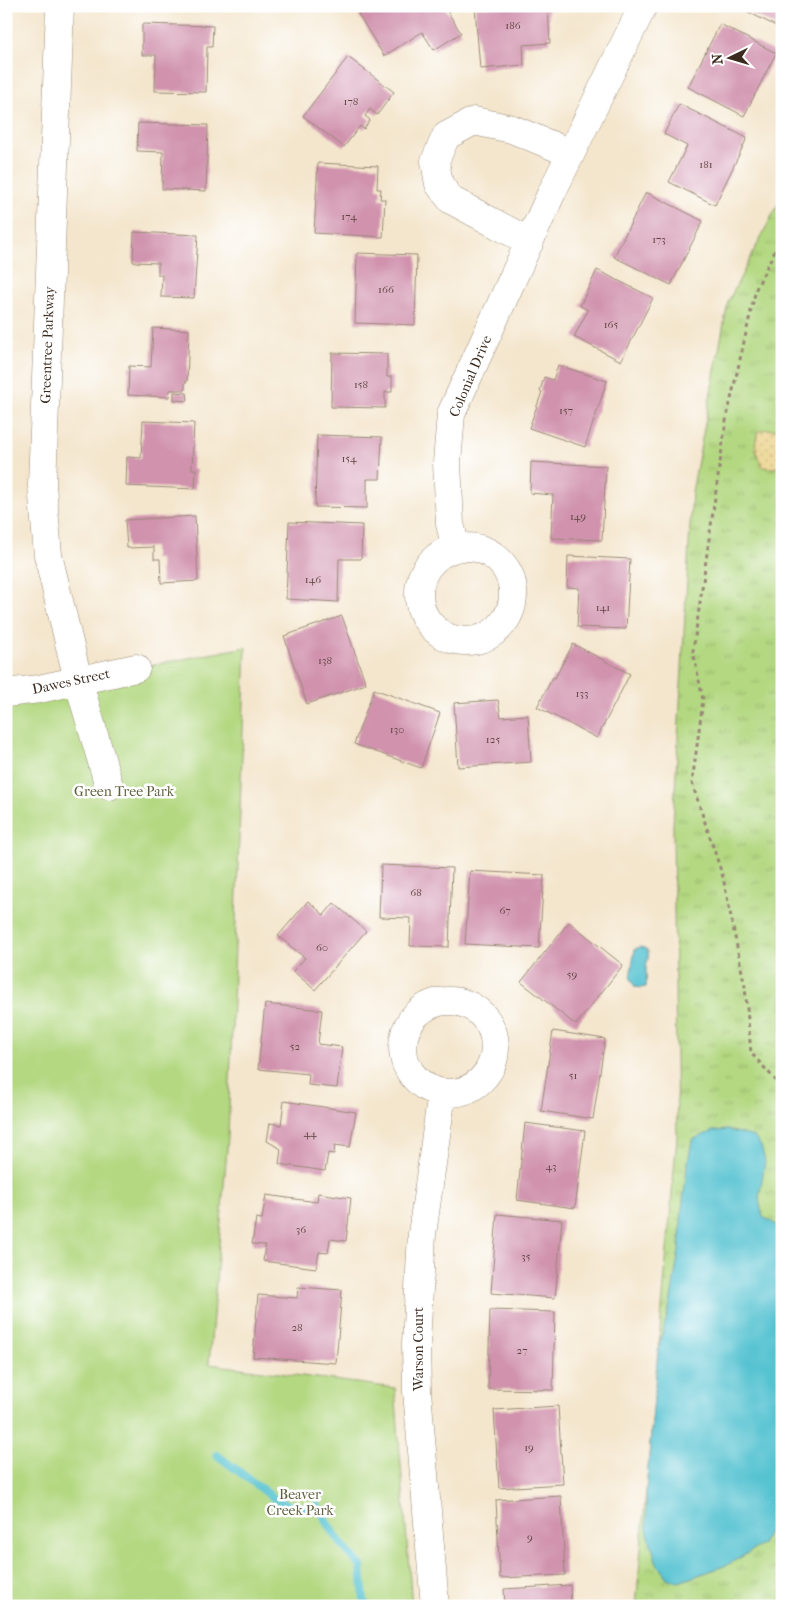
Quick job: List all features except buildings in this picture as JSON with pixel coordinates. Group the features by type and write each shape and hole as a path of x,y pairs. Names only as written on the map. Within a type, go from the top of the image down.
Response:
{"street":[{"name":"Greentree Parkway","path":"60,6 42,485 48,555 78,680 109,786"},
{"name":"Colonial Drive","path":"456,548 450,524 447,463 451,414 570,153 642,6"},
{"path":"530,242 451,200 439,184 435,160 446,136 474,121 512,130 570,153"},
{"name":"Dawes Street","path":"6,693 39,689 136,668"},
{"name":"Warson Court","path":"434,1606 416,1344 422,1234 442,1093"}],"path":[{"path":"782,236 756,289 726,421 693,651 703,700 692,783 723,877 745,987 751,1053 782,1087"}],"green space":[{"path":"782,196 782,1606 636,1606 677,1136 673,826 692,492 728,302"},
{"name":"Green Tree Park","path":"246,647 228,1137 209,1364 395,1388 412,1606 6,1606 6,693"}],"sand":[{"path":"782,402 782,466 774,468 763,467 756,450 756,437 758,432 766,429 779,430 781,425 777,416 778,405"}],"water":[{"path":"640,947 647,949 649,954 646,967 646,987 641,988 635,987 630,977 635,949"},
{"path":"728,1130 754,1137 761,1146 765,1161 759,1199 763,1217 782,1228 782,1517 766,1535 762,1545 727,1565 679,1582 667,1578 657,1564 647,1530 646,1491 658,1350 670,1305 679,1250 682,1209 692,1140 713,1131"}],"waterway":[{"path":"217,1455 275,1499 296,1508 318,1506 337,1538 361,1566 364,1601 367,1606"}],"park label":[{"name":"Beaver Creek Park","path":"300,1502"}]}
